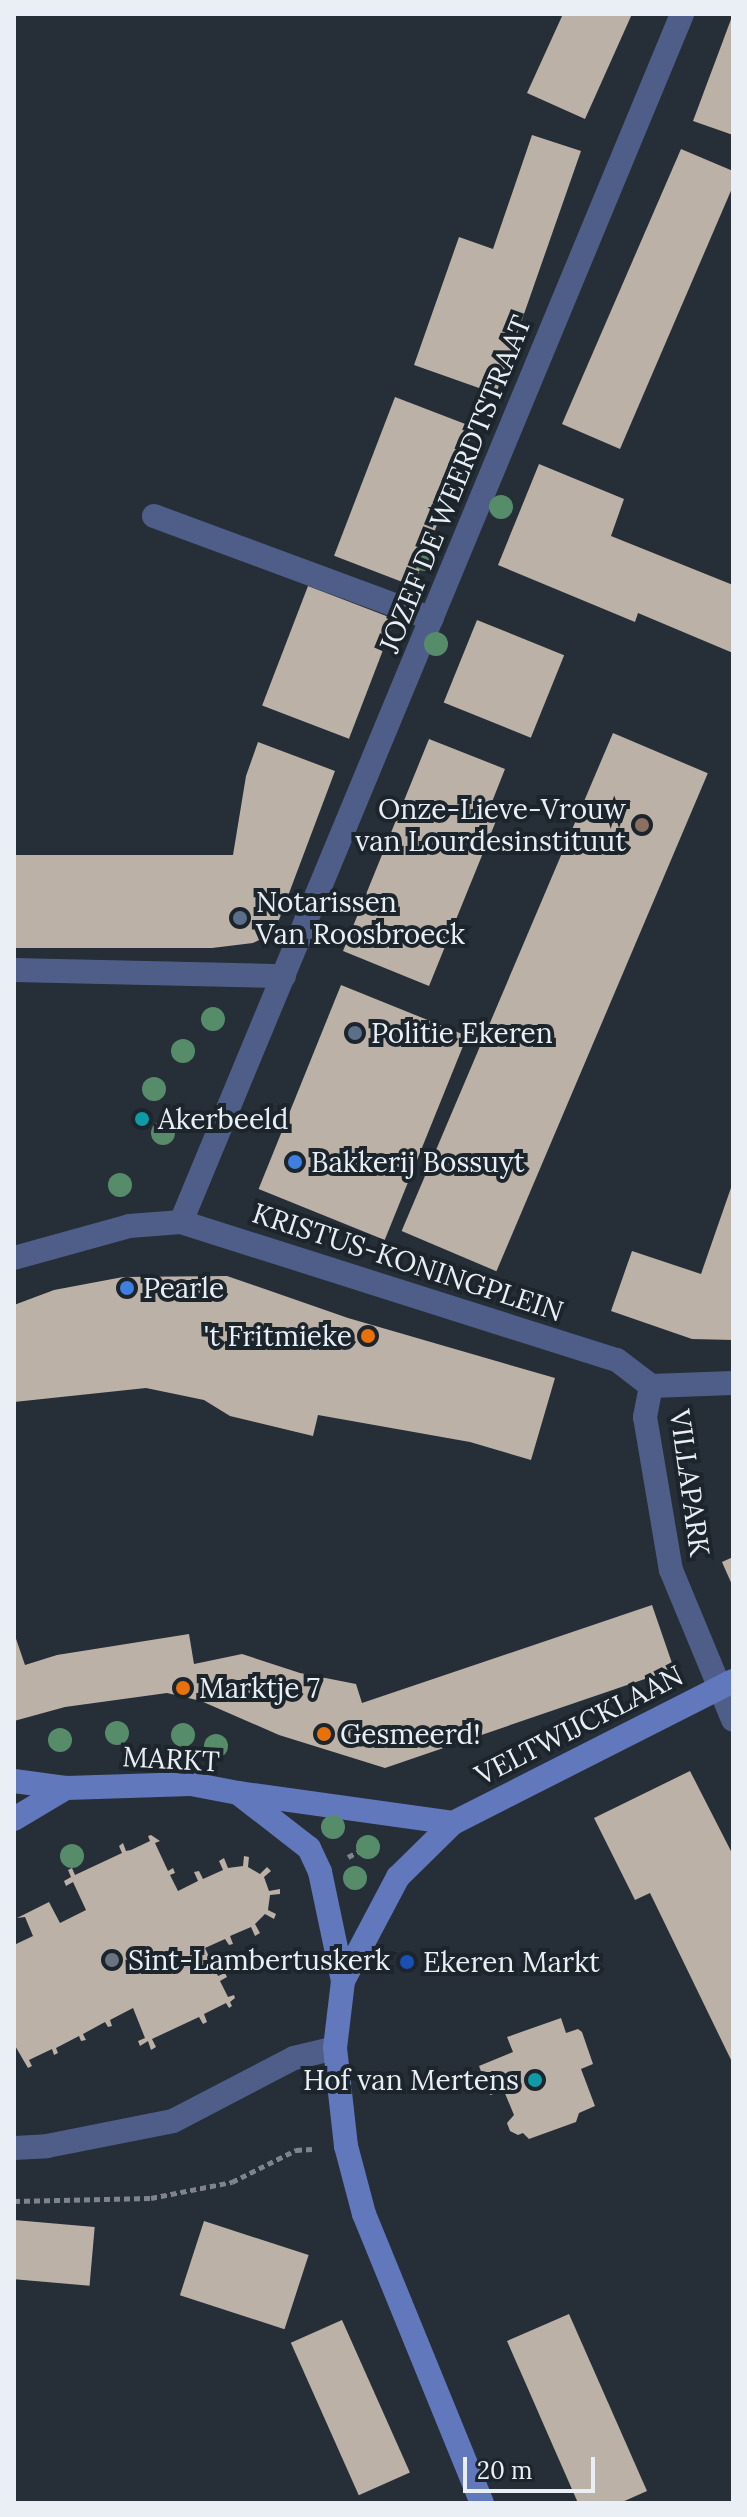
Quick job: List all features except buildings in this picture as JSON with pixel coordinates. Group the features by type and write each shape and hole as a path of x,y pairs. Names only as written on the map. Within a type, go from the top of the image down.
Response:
{"main road":[{"name":"VELTWIJCKLAAN","path":"343,1981 398,1877 453,1823 725,1685"},
{"name":"MARKT","path":"14,1781 66,1788 191,1784 238,1793 309,1848 320,1872 343,1981"},
{"name":"MARKT","path":"14,1819 66,1788"},
{"path":"238,1793 453,1823"},
{"path":"343,1981 335,2048 346,2146 364,2214 482,2503"}],"street":[{"name":"JOZEF DE WEERDTSTRAAT","path":"284,976 296,939 682,14"},
{"path":"154,516 432,619"},
{"path":"14,970 284,976 181,1222"},
{"name":"KRISTUS-KONINGPLEIN","path":"14,1258 129,1226 181,1222 617,1360 651,1386"},
{"path":"651,1386 733,1383"},
{"name":"VILLAPARK","path":"651,1386 645,1417 671,1570 725,1685 733,1720"},
{"path":"14,2148 47,2146 173,2121 294,2058 335,2048"}],"path":[{"path":"14,2201 151,2198 232,2182 296,2150 346,2146"}],"place":[{"name":"Onze-Lieve-Vrouw van Lourdesinstituut","path":"642,825"},
{"name":"Notarissen Van Roosbroeck","path":"240,918"},
{"name":"Politie Ekeren","path":"355,1033"},
{"name":"Akerbeeld","path":"142,1119"},
{"name":"Bakkerij Bossuyt","path":"295,1162"},
{"name":"Pearle","path":"127,1288"},
{"name":"'t Fritmieke","path":"368,1336"},
{"name":"Marktje 7","path":"183,1688"},
{"name":"Gesmeerd!","path":"324,1734"},
{"name":"Sint-Lambertuskerk","path":"112,1960"},
{"name":"Ekeren Markt","path":"407,1962"},
{"name":"Hof van Mertens","path":"535,2080"}]}
